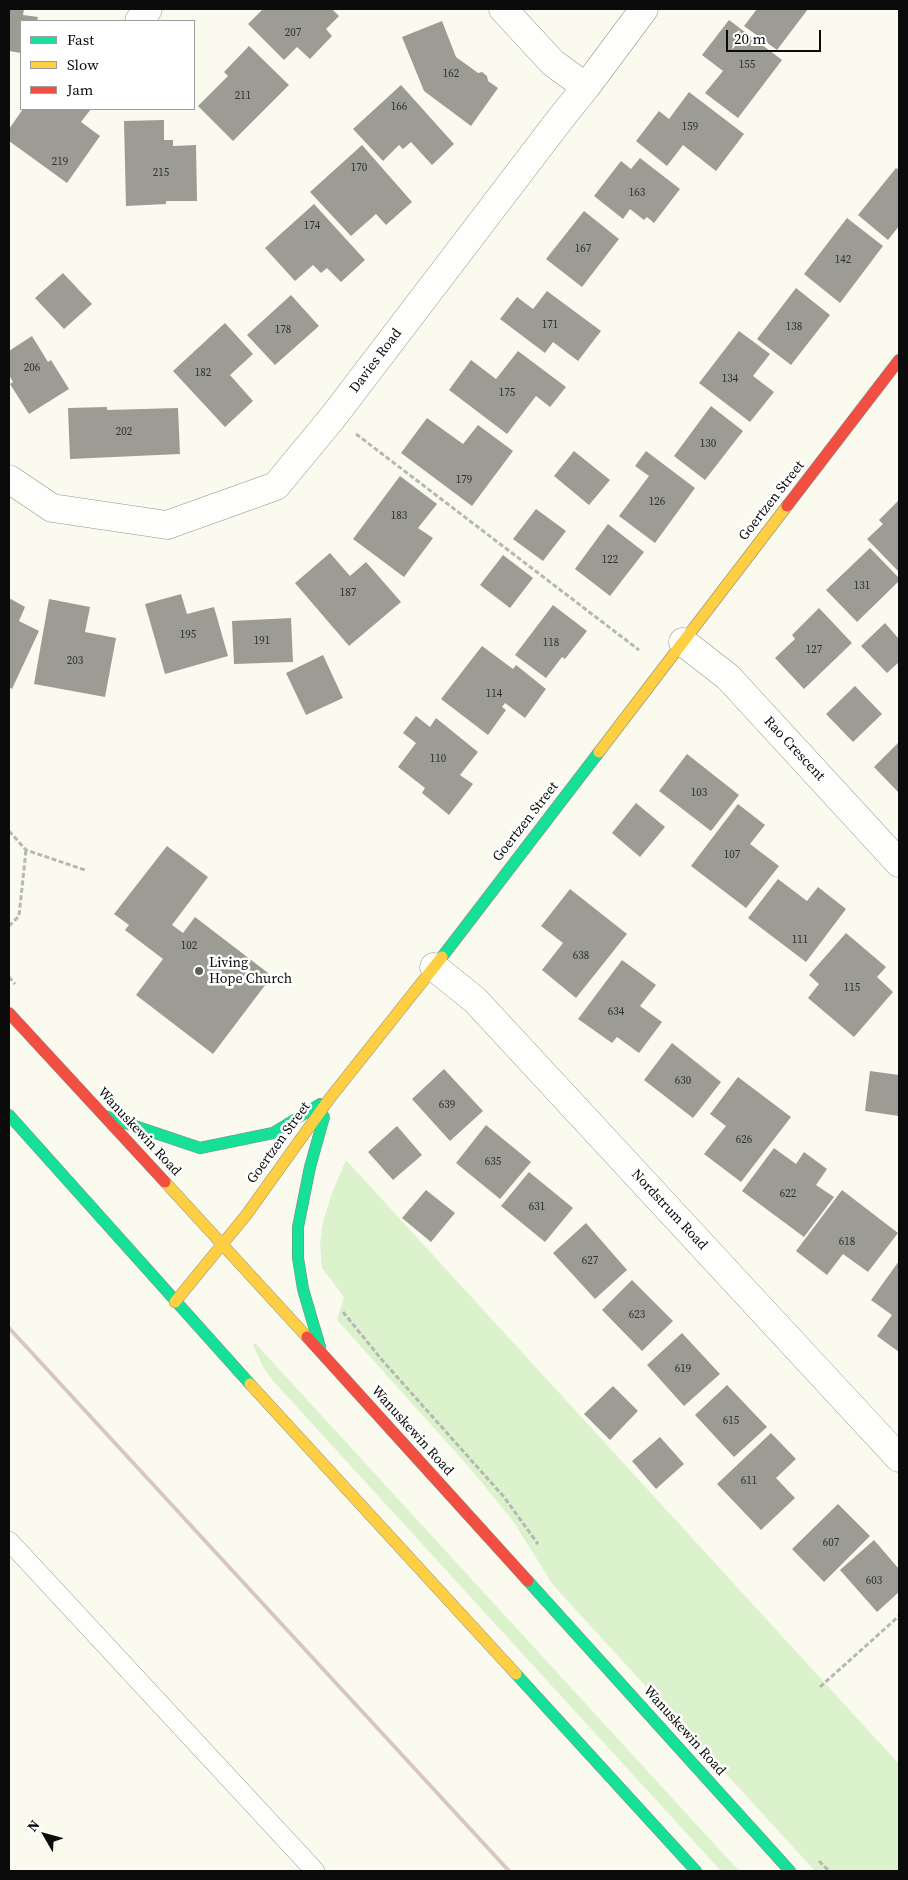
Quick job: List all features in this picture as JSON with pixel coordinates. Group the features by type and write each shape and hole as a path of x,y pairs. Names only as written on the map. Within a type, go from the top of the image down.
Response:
{"main road":[{"name":"Goertzen Street","path":"175,1302 247,1214 330,1098 434,967 899,360"},
{"name":"Wanuskewin Road","path":"9,1013 790,1871"},
{"path":"103,1116 200,1148 273,1133 330,1098"},
{"path":"322,1355 302,1289 298,1258 298,1227 310,1167 330,1098"},
{"path":"9,1115 175,1302 696,1871"}],"street":[{"path":"140,20 148,9"},
{"path":"502,9 553,62 586,87"},
{"name":"Davies Road","path":"9,479 52,508 167,525 276,486 333,417 644,9"},
{"name":"Rao Crescent","path":"683,642 728,678 899,863"},
{"name":"Nordstrum Road","path":"434,967 475,1000 899,1458"}],"lane":[{"path":"9,1541 315,1871"}],"path":[{"path":"360,437 633,644 660,672"},
{"path":"9,831 26,850 85,870"},
{"path":"9,926 19,916 26,850"},
{"path":"820,1687 899,1616"}],"green space":[{"path":"346,1160 899,1764 899,1871 815,1871 553,1585 513,1521 469,1467 337,1320 344,1297 322,1268 320,1244 323,1222 332,1193"},
{"path":"254,1344 739,1871 721,1871 274,1382 263,1367"}],"building":[{"path":"9,9 24,9 23,15 38,17 37,20 20,20 20,53 9,51"},
{"path":"263,9 332,9 339,16 326,29 332,36 310,59 297,47 284,60 248,24"},
{"path":"757,9 808,9 777,50 744,26"},
{"path":"729,20 782,60 738,118 705,93 723,71 702,55"},
{"path":"442,21 456,57 478,73 482,72 487,76 488,81 498,88 471,126 424,91 402,37"},
{"path":"249,46 289,85 233,141 198,106 228,76 224,72"},
{"path":"401,85 454,144 432,165 411,142 403,149 399,145 383,161 353,129"},
{"path":"689,92 744,134 716,171 683,145 667,166 636,141 659,111 669,119"},
{"path":"22,110 90,110 81,122 100,136 67,183 9,141 9,129"},
{"path":"164,120 164,140 173,140 173,146 196,145 197,201 166,201 166,204 126,206 124,121"},
{"path":"362,145 412,202 386,225 376,214 351,236 310,192"},
{"path":"640,158 680,189 654,223 647,217 644,220 630,209 623,219 594,196 621,161 631,169"},
{"path":"896,168 899,170 899,226 888,240 858,215"},
{"path":"314,204 365,260 341,282 327,268 321,273 313,265 295,281 265,248"},
{"path":"584,211 619,239 582,287 546,259"},
{"path":"847,218 883,246 840,303 804,274"},
{"path":"63,273 92,304 64,329 35,298"},
{"path":"796,288 830,315 791,365 757,339"},
{"path":"547,291 601,331 578,361 553,342 545,353 500,319 517,297 533,309"},
{"path":"291,295 319,326 275,365 247,335"},
{"path":"225,323 253,354 230,375 253,401 225,427 173,371"},
{"path":"739,331 770,354 753,376 774,392 750,422 699,383"},
{"path":"32,336 48,362 51,360 69,389 29,414 10,384 13,382 9,375 9,351"},
{"path":"518,351 566,387 550,407 536,396 507,434 449,390 471,360 496,379"},
{"path":"711,406 743,431 705,480 674,456"},
{"path":"107,407 107,410 178,408 180,454 70,459 68,408"},
{"path":"427,418 463,444 478,425 513,451 472,506 401,453"},
{"path":"574,451 610,480 589,505 554,476"},
{"path":"646,451 695,488 655,543 619,516 649,476 635,466"},
{"path":"400,476 437,504 418,528 433,538 404,577 353,539"},
{"path":"899,500 899,572 867,539 883,524 879,520"},
{"path":"536,509 566,531 543,561 513,539"},
{"path":"608,524 644,552 610,596 575,569"},
{"path":"870,548 899,578 899,581 857,622 826,590"},
{"path":"330,553 350,576 366,562 401,602 349,646 295,583"},
{"path":"503,555 533,578 510,608 480,585"},
{"path":"181,594 187,614 214,607 228,656 165,674 145,604"},
{"path":"9,598 25,607 19,621 39,631 12,689 9,687"},
{"path":"49,599 90,607 85,632 116,638 105,697 34,684"},
{"path":"553,605 587,631 565,659 562,657 546,678 515,655"},
{"path":"819,608 852,643 804,689 775,658 795,639 792,635"},
{"path":"291,618 293,662 234,664 232,621"},
{"path":"885,623 899,639 899,662 887,673 861,646"},
{"path":"482,646 513,669 516,665 546,689 525,718 505,703 502,707 506,710 488,735 441,699"},
{"path":"323,655 343,698 306,715 286,673"},
{"path":"855,686 882,714 853,742 826,714"},
{"path":"416,716 430,727 436,718 478,752 460,775 473,784 449,815 422,793 425,788 398,767 416,743 403,733"},
{"path":"899,742 899,793 874,767"},
{"path":"687,754 739,795 711,831 659,791"},
{"path":"636,803 665,827 640,857 612,833"},
{"path":"738,804 765,825 750,844 779,866 746,908 691,866"},
{"path":"167,846 208,877 172,925 183,933 195,917 272,976 213,1054 136,995 163,959 125,930 129,925 114,914"},
{"path":"778,879 807,901 818,887 846,909 806,962 748,918"},
{"path":"570,889 627,934 576,998 542,970 563,943 541,926"},
{"path":"846,933 886,967 877,977 893,992 854,1037 808,998 819,984 809,975"},
{"path":"622,960 656,985 640,1006 662,1022 639,1053 617,1037 612,1043 578,1019"},
{"path":"672,1043 721,1082 693,1118 644,1080"},
{"path":"444,1069 483,1111 450,1141 412,1099"},
{"path":"870,1071 899,1075 899,1116 865,1111"},
{"path":"738,1077 791,1117 741,1182 704,1154 726,1126 710,1114"},
{"path":"486,1125 531,1162 500,1199 456,1163"},
{"path":"397,1126 422,1155 393,1180 368,1152"},
{"path":"774,1148 796,1164 804,1152 827,1169 816,1185 834,1197 804,1237 742,1191"},
{"path":"529,1172 573,1208 545,1242 501,1206"},
{"path":"426,1190 455,1213 431,1242 402,1218"},
{"path":"842,1190 898,1233 868,1272 843,1254 827,1275 796,1251"},
{"path":"586,1223 627,1270 595,1299 553,1253"},
{"path":"899,1261 899,1352 877,1336 892,1315 871,1300"},
{"path":"632,1280 673,1321 642,1351 602,1310"},
{"path":"682,1333 720,1374 684,1406 647,1365"},
{"path":"727,1385 767,1427 734,1457 695,1415"},
{"path":"613,1386 638,1411 610,1440 584,1414"},
{"path":"771,1433 796,1459 776,1478 795,1498 761,1530 717,1484"},
{"path":"660,1437 684,1464 656,1489 632,1461"},
{"path":"838,1504 870,1536 824,1582 792,1549"},
{"path":"874,1540 899,1569 899,1592 877,1612 840,1570"}],"railway":[{"path":"9,1328 509,1871"}],"traffic: fast":[{"path":"442,957 599,752"},
{"path":"105,1116 200,1148 273,1133 320,1104"},
{"path":"9,1115 250,1384"},
{"path":"320,1347 303,1289 298,1258 298,1227 310,1167 324,1117"},
{"path":"528,1581 790,1871"},
{"path":"516,1674 696,1871"}],"traffic: slow":[{"path":"599,752 787,506"},
{"path":"175,1302 247,1214 330,1098 442,957"},
{"path":"165,1182 307,1337"},
{"path":"250,1384 516,1674"}],"traffic: jam":[{"path":"787,506 899,360"},
{"path":"9,1013 165,1182"},
{"path":"307,1337 528,1581"}],"place":[{"name":"Living Hope Church","path":"199,971"}]}
